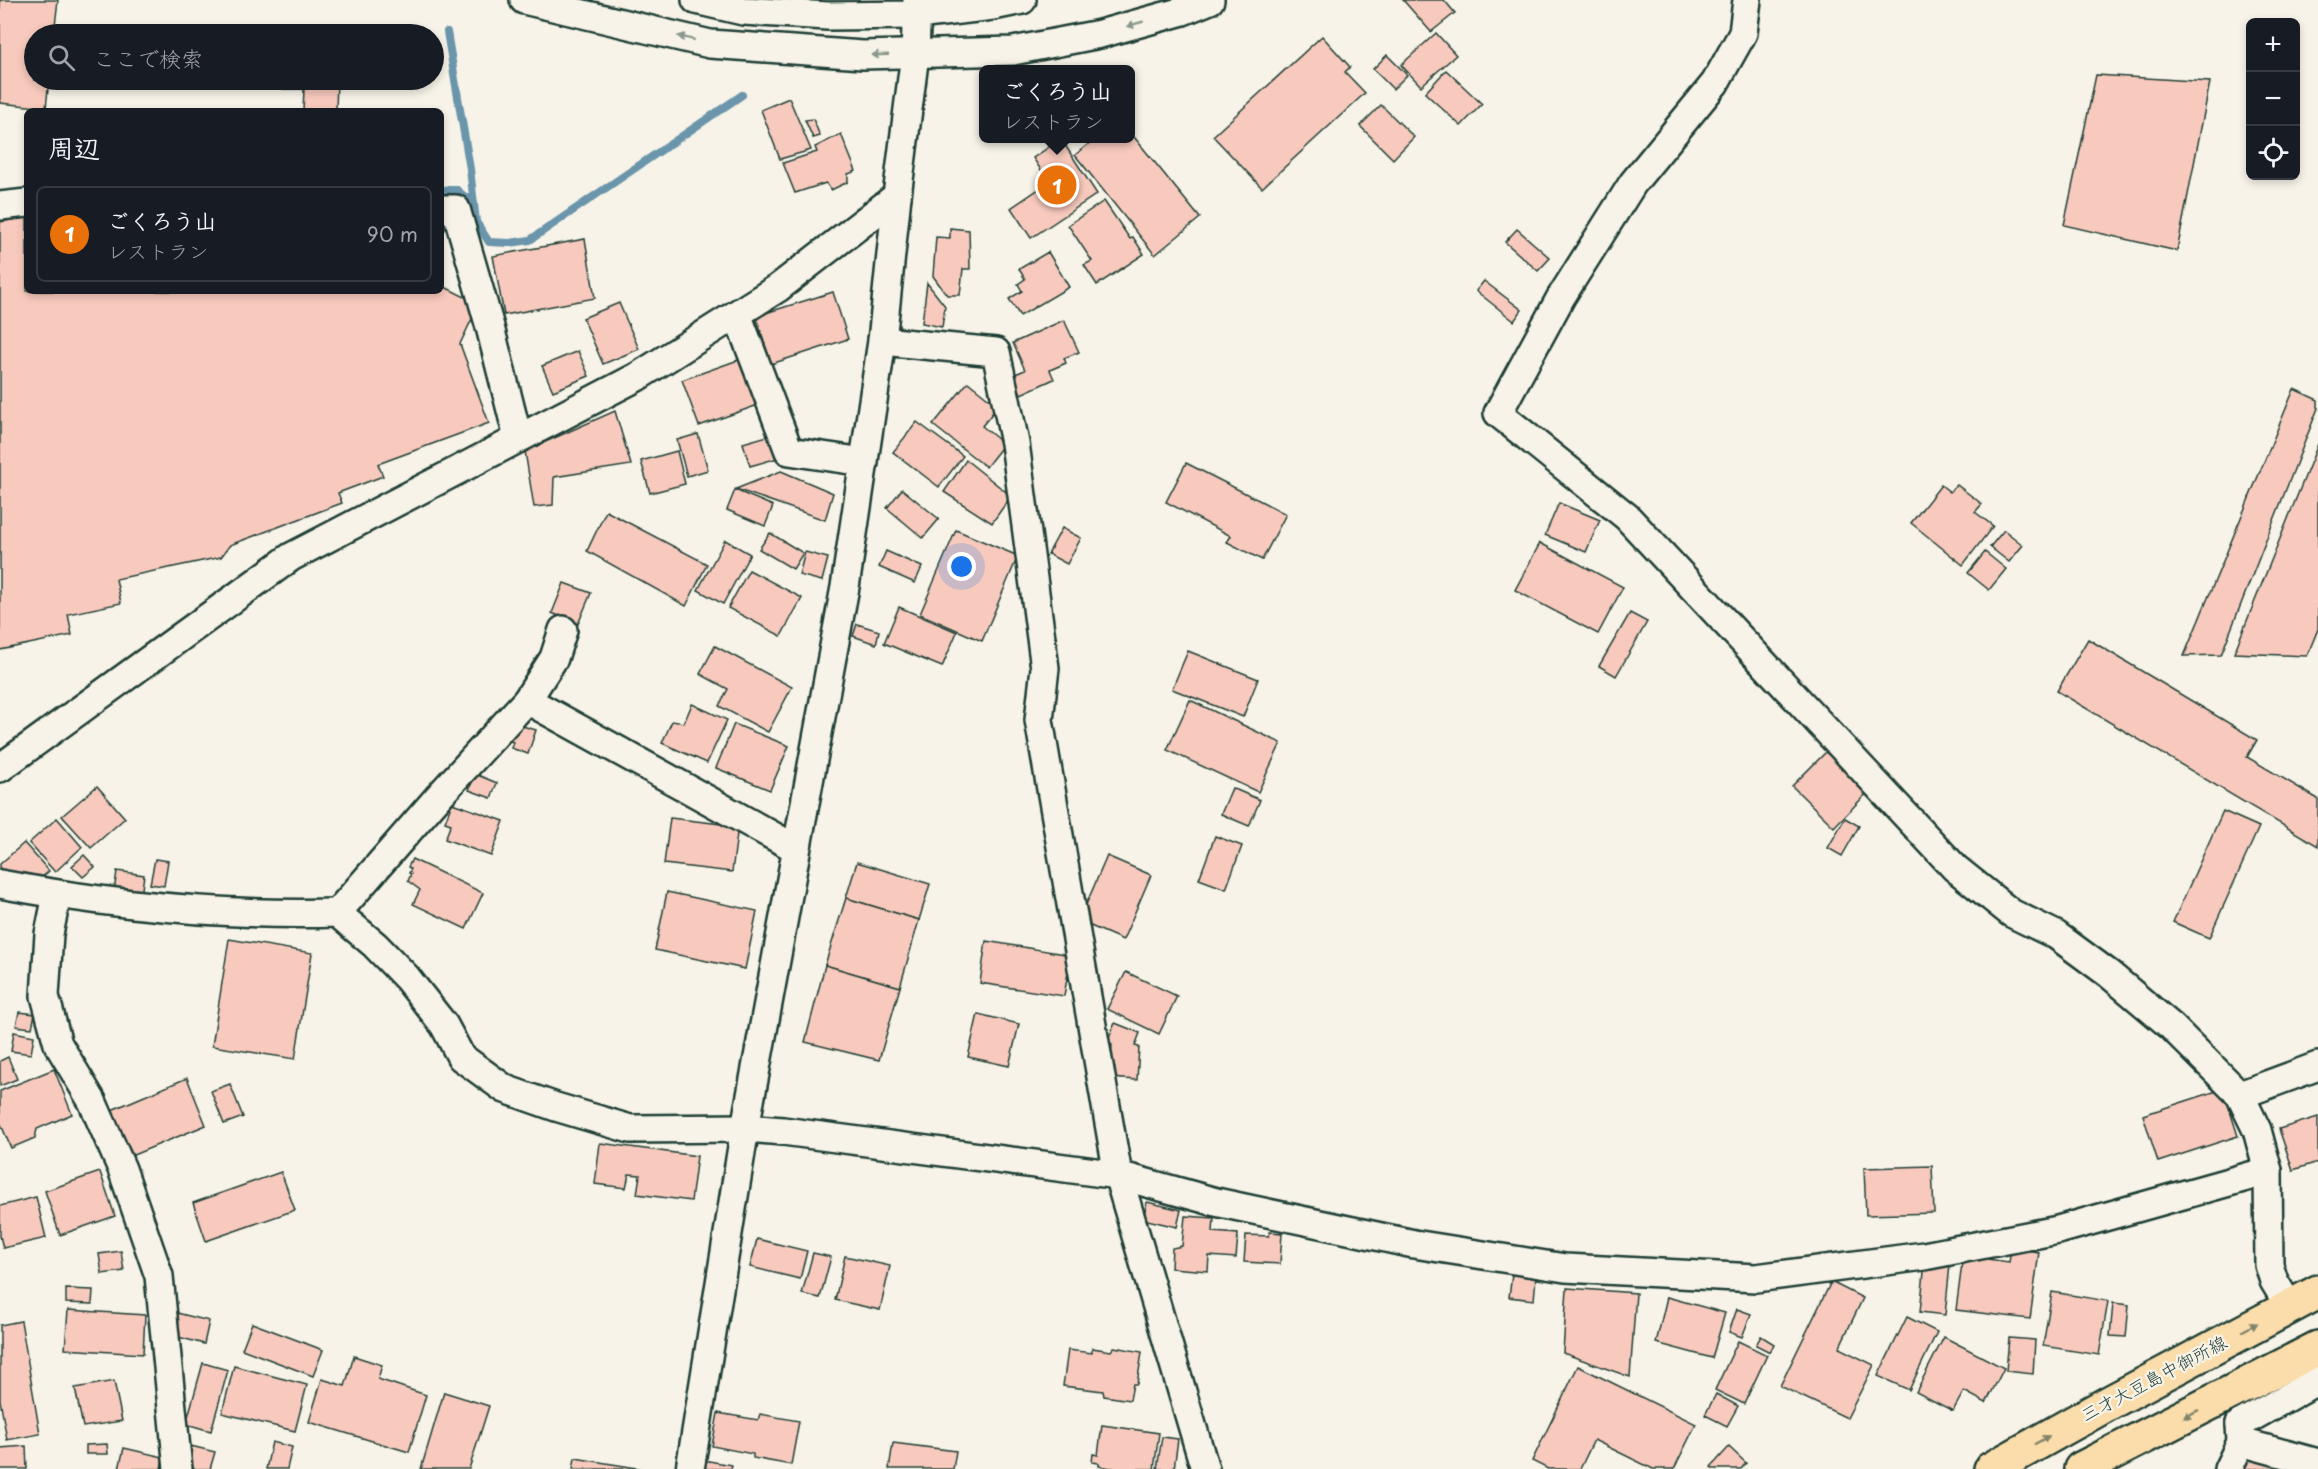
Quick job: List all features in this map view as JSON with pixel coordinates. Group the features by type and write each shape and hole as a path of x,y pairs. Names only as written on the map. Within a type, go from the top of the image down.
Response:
{"main road":[{"name":"三才大豆島中御所線","path":"1991,1469 2304,1299"},
{"path":"2081,1469 2236,1421 2318,1348"}],"street":[{"path":"524,0 710,44 863,55 1024,49 1100,34 1183,11 1210,0"},
{"path":"696,0 743,11 828,16 917,8 993,6 1022,0"},
{"path":"1747,0 1743,33 1715,83 1633,183 1561,297 1498,413 1627,517 1955,868 2012,913 2056,935 2109,974 2172,1027 2240,1095 2257,1130 2268,1171 2269,1265 2274,1281 2304,1299"},
{"path":"690,1469 745,1128 845,587 882,341 915,54 917,8"},
{"path":"0,768 291,557 637,377 778,288 897,196"},
{"path":"0,206 24,203"},
{"path":"444,209 456,209 490,327 518,438"},
{"path":"736,314 789,451 864,462"},
{"path":"882,341 996,352 1015,443 1045,668 1040,720 1118,1174 1205,1469"},
{"path":"337,913 439,795 527,700 554,658 563,630"},
{"path":"527,700 795,848"},
{"path":"0,884 57,895 211,911 272,915 337,913 375,945 407,978 444,1024 461,1057 506,1089 630,1129 745,1128 1118,1174 1216,1202 1414,1244 1565,1268 1756,1278 1924,1256 2058,1230 2268,1171"},
{"path":"57,895 49,934 45,996 58,1044 92,1101 117,1160 159,1276 178,1469"},
{"path":"2240,1095 2318,1066"},
{"path":"2236,1421 2318,1380"},
{"path":"2236,1421 2318,1463"},
{"path":"2228,1469 2236,1421"}],"building":[{"path":"0,0 58,0 55,24 24,24 24,90 48,90 46,108 0,103"},
{"path":"1403,0 1444,0 1455,13 1431,32"},
{"path":"1436,33 1456,55 1421,86 1401,65"},
{"path":"1322,36 1350,67 1345,72 1365,93 1262,188 1213,136"},
{"path":"1387,55 1407,75 1393,89 1373,69"},
{"path":"1446,70 1482,104 1461,126 1425,93"},
{"path":"2096,75 2210,82 2177,251 2064,225"},
{"path":"304,90 337,90 336,108 303,108"},
{"path":"789,98 811,150 780,159 761,110"},
{"path":"1381,105 1414,137 1393,159 1360,126"},
{"path":"813,119 820,136 813,138 805,120"},
{"path":"841,134 856,171 848,174 848,182 831,190 826,183 795,193 783,163 817,152 815,147"},
{"path":"1135,138 1200,218 1155,255 1075,155 1090,143 1135,143"},
{"path":"1055,143 1064,143 1097,194 1031,238 1011,208 1049,182 1033,158"},
{"path":"1104,201 1130,239 1133,237 1144,254 1097,285 1084,265 1092,261 1068,225"},
{"path":"24,218 24,294 444,294 444,286 479,304 460,344 489,423 378,464 383,476 338,493 342,503 230,545 221,557 116,579 121,603 68,614 72,635 0,650 0,222"},
{"path":"950,228 969,230 970,269 963,269 960,295 947,295 933,276 936,237 950,238"},
{"path":"1517,229 1550,258 1538,271 1505,242"},
{"path":"585,239 595,298 504,315 493,256"},
{"path":"1048,252 1069,287 1020,316 1009,299 1022,291 1018,284 1025,279 1019,269"},
{"path":"1484,281 1522,310 1514,321 1476,291"},
{"path":"927,283 945,306 942,327 922,323"},
{"path":"833,292 848,339 771,364 756,316"},
{"path":"619,303 639,349 603,364 583,318"},
{"path":"1064,320 1079,352 1064,358 1066,363 1050,370 1054,379 1021,394 1013,375 1025,370 1013,343"},
{"path":"578,351 589,376 553,391 542,366"},
{"path":"741,359 758,405 699,426 682,380"},
{"path":"968,382 998,406 982,426 1004,444 986,467 933,425"},
{"path":"2294,389 2318,400 2318,408 2221,655 2184,656"},
{"path":"615,411 631,465 554,477 553,505 534,507 525,451"},
{"path":"917,422 963,456 939,487 893,452"},
{"path":"698,434 708,470 687,476 677,440"},
{"path":"771,435 778,458 750,466 743,443"},
{"path":"2318,444 2318,629 2307,656 2234,653"},
{"path":"677,451 685,484 650,493 641,461"},
{"path":"966,460 1011,496 992,523 944,492"},
{"path":"1186,463 1286,514 1262,560 1227,542 1231,536 1166,502"},
{"path":"781,471 833,493 825,520 736,489"},
{"path":"1941,485 1950,492 1957,485 1982,504 1975,512 1993,526 1963,565 1911,523"},
{"path":"902,489 939,519 923,538 887,508"},
{"path":"735,490 773,506 765,526 727,510"},
{"path":"1559,503 1600,520 1586,552 1545,535"},
{"path":"606,511 707,564 686,606 587,551"},
{"path":"1062,528 1081,538 1067,564 1048,554"},
{"path":"956,530 1018,556 982,641 920,614"},
{"path":"2004,530 2023,545 2009,562 1990,547"},
{"path":"770,533 803,553 793,569 759,549"},
{"path":"725,540 750,554 723,604 698,590"},
{"path":"1540,543 1623,587 1598,634 1515,590"},
{"path":"886,551 922,567 915,583 879,567"},
{"path":"805,552 828,558 822,581 799,575"},
{"path":"1985,552 2006,569 1989,590 1968,573"},
{"path":"749,570 802,598 781,636 728,608"},
{"path":"564,583 591,593 578,624 552,613"},
{"path":"899,607 957,632 942,667 884,643"},
{"path":"1630,613 1647,622 1616,676 1599,666"},
{"path":"857,624 879,631 876,644 853,636"},
{"path":"2088,639 2257,740 2247,757 2318,799 2318,846 2057,691"},
{"path":"715,646 792,687 768,732 719,706 728,689 700,674"},
{"path":"1188,651 1258,679 1243,717 1172,689"},
{"path":"1190,700 1281,743 1258,792 1167,750"},
{"path":"692,704 727,720 707,763 662,743 672,721 684,723"},
{"path":"734,724 789,746 770,790 716,768"},
{"path":"519,725 536,730 528,754 511,748 513,742 510,741"},
{"path":"1826,752 1868,792 1834,827 1792,786"},
{"path":"475,774 497,783 491,798 469,790"},
{"path":"97,786 125,818 91,848 62,816"},
{"path":"1232,788 1260,800 1249,826 1221,814"},
{"path":"452,803 504,821 491,856 445,839 451,824 445,822"},
{"path":"2223,811 2259,827 2209,938 2173,922"},
{"path":"57,818 82,847 55,872 29,843"},
{"path":"670,818 738,826 732,872 664,864"},
{"path":"1845,818 1859,826 1842,856 1828,848"},
{"path":"1215,836 1242,846 1226,889 1199,879"},
{"path":"24,843 49,871 35,884 0,869 0,864"},
{"path":"84,855 95,867 83,877 72,866"},
{"path":"1107,856 1151,875 1123,940 1079,921"},
{"path":"155,859 168,861 164,886 150,884"},
{"path":"412,859 483,893 466,929 413,904 420,890 408,881 411,869 408,867"},
{"path":"857,862 930,884 919,920 846,898"},
{"path":"117,871 144,875 141,896 114,892"},
{"path":"667,892 757,911 745,969 655,950"},
{"path":"846,898 919,920 900,987 825,965"},
{"path":"229,939 312,953 295,1059 212,1046"},
{"path":"986,941 1071,955 1064,996 980,983"},
{"path":"825,965 900,987 879,1060 805,1042"},
{"path":"1126,972 1177,996 1159,1034 1107,1009"},
{"path":"19,1012 35,1014 32,1028 16,1026"},
{"path":"978,1014 1019,1024 1009,1066 968,1057"},
{"path":"1115,1023 1140,1033 1135,1046 1139,1047 1137,1080 1109,1078 1112,1045 1107,1043"},
{"path":"14,1032 34,1036 31,1054 11,1051"},
{"path":"8,1057 17,1079 0,1086 0,1061"},
{"path":"54,1069 72,1114 37,1129 35,1138 11,1148 0,1122 0,1091"},
{"path":"187,1078 206,1125 126,1158 107,1112"},
{"path":"230,1084 243,1117 224,1124 211,1091"},
{"path":"2223,1089 2238,1136 2158,1162 2143,1115"},
{"path":"2318,1117 2318,1162 2293,1170 2279,1129"},
{"path":"600,1143 697,1156 691,1201 637,1194 640,1175 629,1174 626,1188 595,1184"},
{"path":"1932,1166 1934,1213 1866,1215 1864,1168"},
{"path":"100,1172 115,1216 60,1235 45,1191"},
{"path":"281,1172 295,1210 206,1241 193,1203"},
{"path":"36,1197 46,1238 3,1248 0,1236 0,1206"},
{"path":"1147,1202 1181,1210 1177,1227 1143,1219"},
{"path":"1185,1216 1214,1218 1213,1232 1238,1234 1236,1258 1209,1256 1208,1271 1171,1268 1172,1248 1182,1246"},
{"path":"1270,1232 1282,1233 1280,1264 1244,1262 1246,1235 1269,1236"},
{"path":"757,1239 807,1251 800,1279 750,1267"},
{"path":"2011,1248 2039,1252 2030,1319 1956,1310 1963,1256 2009,1262"},
{"path":"121,1251 124,1271 102,1274 99,1254"},
{"path":"813,1253 831,1257 820,1298 802,1294"},
{"path":"845,1256 890,1266 880,1310 835,1300"},
{"path":"1925,1262 1950,1264 1945,1315 1920,1312"},
{"path":"1512,1274 1536,1277 1534,1300 1509,1297"},
{"path":"1831,1282 1863,1298 1839,1348 1874,1365 1847,1418 1780,1386"},
{"path":"1567,1288 1636,1293 1630,1377 1563,1353"},
{"path":"66,1289 93,1290 92,1304 66,1303"},
{"path":"2052,1292 2108,1301 2099,1355 2043,1346"},
{"path":"1667,1297 1725,1313 1712,1358 1656,1343"},
{"path":"2113,1303 2129,1305 2126,1337 2110,1336"},
{"path":"1737,1309 1751,1314 1742,1337 1729,1332"},
{"path":"68,1310 145,1315 143,1354 65,1349"},
{"path":"177,1313 209,1321 204,1344 171,1335"},
{"path":"1907,1317 1937,1332 1909,1390 1878,1376"},
{"path":"21,1321 40,1434 7,1440 0,1400 0,1325"},
{"path":"252,1323 323,1350 313,1376 242,1349"},
{"path":"1761,1336 1774,1344 1770,1352 1756,1345"},
{"path":"1944,1337 2004,1368 1986,1403 1964,1391 1953,1411 1916,1392"},
{"path":"2009,1338 2035,1340 2033,1374 2006,1371"},
{"path":"1738,1341 1767,1355 1744,1404 1715,1390"},
{"path":"1114,1347 1142,1352 1137,1384 1133,1384 1130,1400 1104,1396 1103,1391 1063,1386 1068,1350 1092,1353 1092,1348 1111,1351"},
{"path":"354,1356 382,1365 378,1379 426,1395 409,1452 309,1422 322,1379 345,1386"},
{"path":"203,1363 228,1370 211,1431 186,1424"},
{"path":"234,1366 307,1385 295,1431 222,1413"},
{"path":"1578,1366 1696,1424 1674,1469 1653,1469 1594,1440 1580,1469 1548,1469 1532,1461"},
{"path":"114,1381 122,1421 83,1427 75,1388"},
{"path":"444,1392 489,1406 469,1469 421,1469"},
{"path":"1716,1394 1738,1406 1727,1426 1705,1415"},
{"path":"718,1413 758,1420 760,1414 799,1421 791,1465 753,1458 753,1454 712,1446"},
{"path":"1102,1425 1159,1433 1154,1469 1117,1469 1099,1466 1099,1463 1092,1462 1093,1454 1098,1455"},
{"path":"1162,1437 1178,1439 1174,1469 1157,1469"},
{"path":"272,1442 292,1447 287,1469 266,1469"},
{"path":"893,1443 956,1451 953,1469 889,1469"},
{"path":"107,1444 108,1454 86,1454 86,1445"},
{"path":"26,1446 27,1469 0,1469 0,1448"},
{"path":"191,1446 215,1452 210,1469 185,1469"},
{"path":"1729,1447 1746,1463 1741,1469 1713,1469 1711,1467"},
{"path":"124,1448 163,1457 161,1469 119,1469"},
{"path":"575,1458 643,1469 573,1469"},
{"path":"2239,1458 2297,1458 2297,1469 2239,1469"},
{"path":"703,1460 732,1465 731,1469 701,1469"}],"waterway":[{"path":"447,32 470,169 476,222 489,242 510,243 530,240 742,95"},
{"path":"444,190 457,190 473,204"}],"place":[{"name":"ごくろう山","path":"1057,185"}]}
